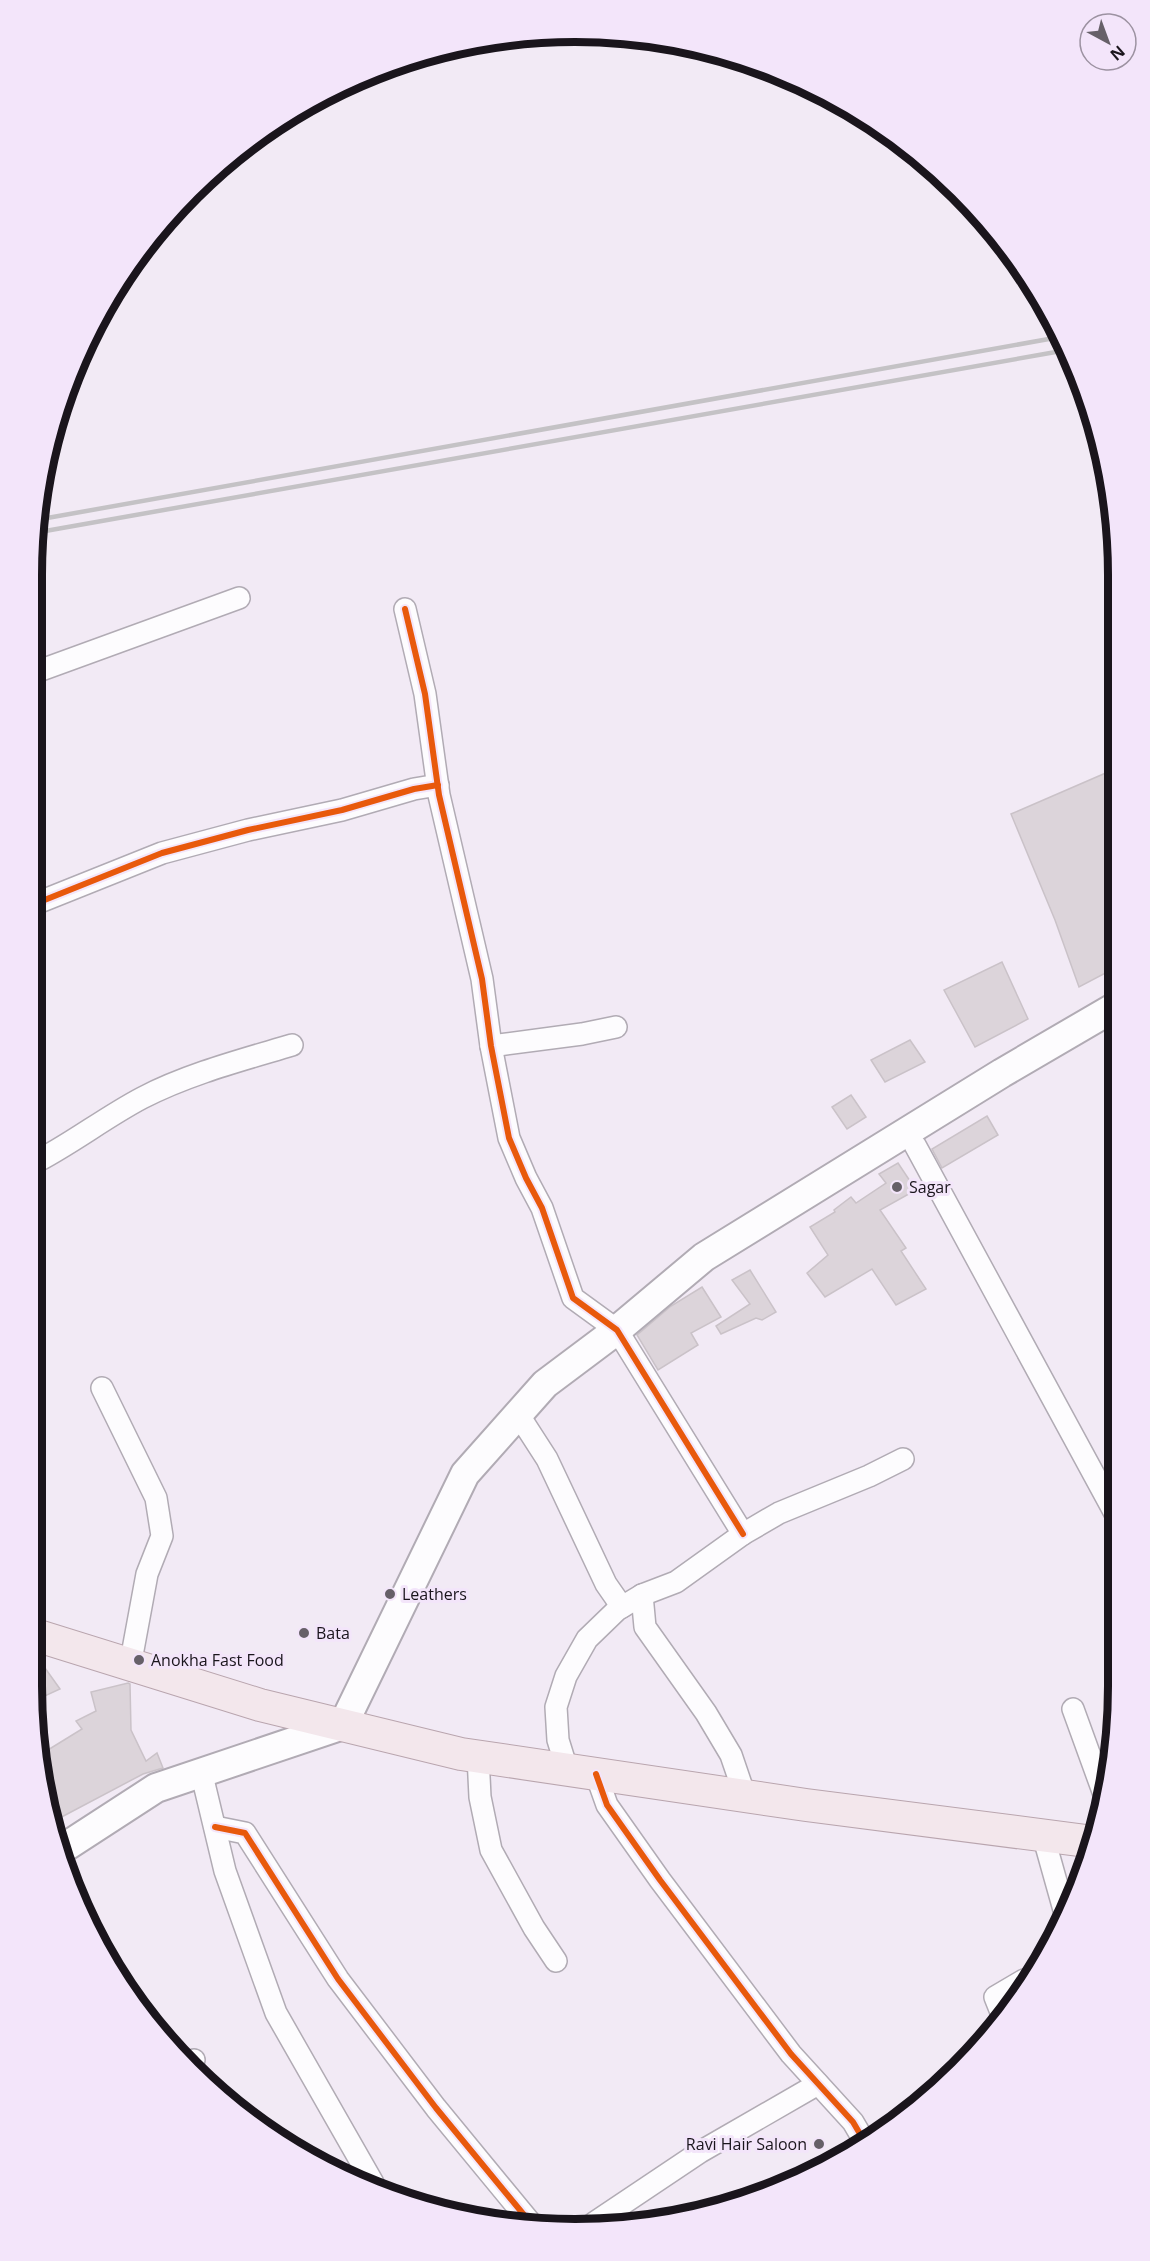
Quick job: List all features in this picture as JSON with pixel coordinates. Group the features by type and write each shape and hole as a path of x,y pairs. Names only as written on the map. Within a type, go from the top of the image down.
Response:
{"main road":[{"path":"790,1202 800,1180 1077,1009 1108,993"},
{"path":"67,1846 156,1788 343,1725 465,1474 545,1384 617,1330 704,1257 790,1202 1108,1011"},
{"path":"790,1202 813,1204 915,1145 1108,1024"},
{"path":"42,1637 260,1706 478,1756 745,1796 1085,1841"}],"street":[{"path":"42,670 239,598"},
{"path":"405,609 425,694 438,785 482,979 491,1047 509,1138 542,1208 573,1298 617,1330 743,1534"},
{"path":"42,901 162,853 248,830 342,810 414,789 438,785"},
{"path":"491,1047 616,1027"},
{"path":"42,1159 141,1098 199,1074 292,1045"},
{"path":"915,1145 1108,1501"},
{"path":"102,1388 156,1498 162,1536 147,1574 130,1666"},
{"path":"519,1414 547,1459 606,1584 622,1607"},
{"path":"861,2136 853,2122 791,2054 660,1881 558,1740 556,1707 566,1676 587,1639 622,1607 642,1595 676,1582 743,1534 779,1513 903,1460"},
{"path":"642,1595 645,1627 706,1713 731,1755 745,1796"},
{"path":"1073,1709 1099,1781"},
{"path":"478,1756 480,1797 492,1850 534,1928 556,1961"},
{"path":"201,1771 225,1871 276,2013 370,2178"},
{"path":"215,1827 245,1833 338,1979 436,2108 526,2216"},
{"path":"1043,1835 1062,1902"},
{"path":"999,2008 995,1997 1016,1985"},
{"path":"601,2218 699,2152 818,2084"}],"building":[{"path":"1108,772 1108,972 1079,987 1055,920 1011,814"},
{"path":"1002,962 1028,1019 975,1047 944,990"},
{"path":"910,1040 925,1062 885,1082 871,1060"},
{"path":"851,1095 866,1117 847,1129 832,1107"},
{"path":"987,1116 998,1135 942,1168 932,1149"},
{"path":"898,1163 916,1190 880,1210 906,1248 901,1251 926,1289 896,1305 872,1269 825,1297 807,1273 828,1255 810,1227 835,1212 834,1210 851,1197 856,1203 886,1183 879,1174"},
{"path":"750,1270 776,1312 762,1320 756,1318 721,1334 716,1326 750,1304 732,1280"},
{"path":"702,1287 721,1317 691,1333 698,1345 658,1370 637,1335 671,1306"},
{"path":"42,1664 60,1689 42,1697"},
{"path":"130,1684 131,1730 146,1761 157,1753 163,1768 143,1774 59,1819 46,1751 82,1729 76,1721 96,1711 91,1692"}],"railway":[{"path":"45,518 1053,338"},
{"path":"44,531 1058,352"}],"cycle path":[{"path":"405,609 425,694 439,795 482,979 491,1046 509,1138 542,1208 573,1298 617,1330 743,1534"},
{"path":"42,901 162,853 248,830 342,810 414,789 438,785"},
{"path":"596,1774 607,1805 660,1880 791,2054 853,2122 861,2136"},
{"path":"215,1827 245,1833 338,1979 436,2108 525,2216"}],"place":[{"name":"Sagar","path":"897,1187"},
{"name":"Leathers","path":"390,1594"},
{"name":"Bata","path":"304,1633"},
{"name":"Anokha Fast Food","path":"139,1660"},
{"name":"Ravi Hair Saloon","path":"819,2144"}]}
